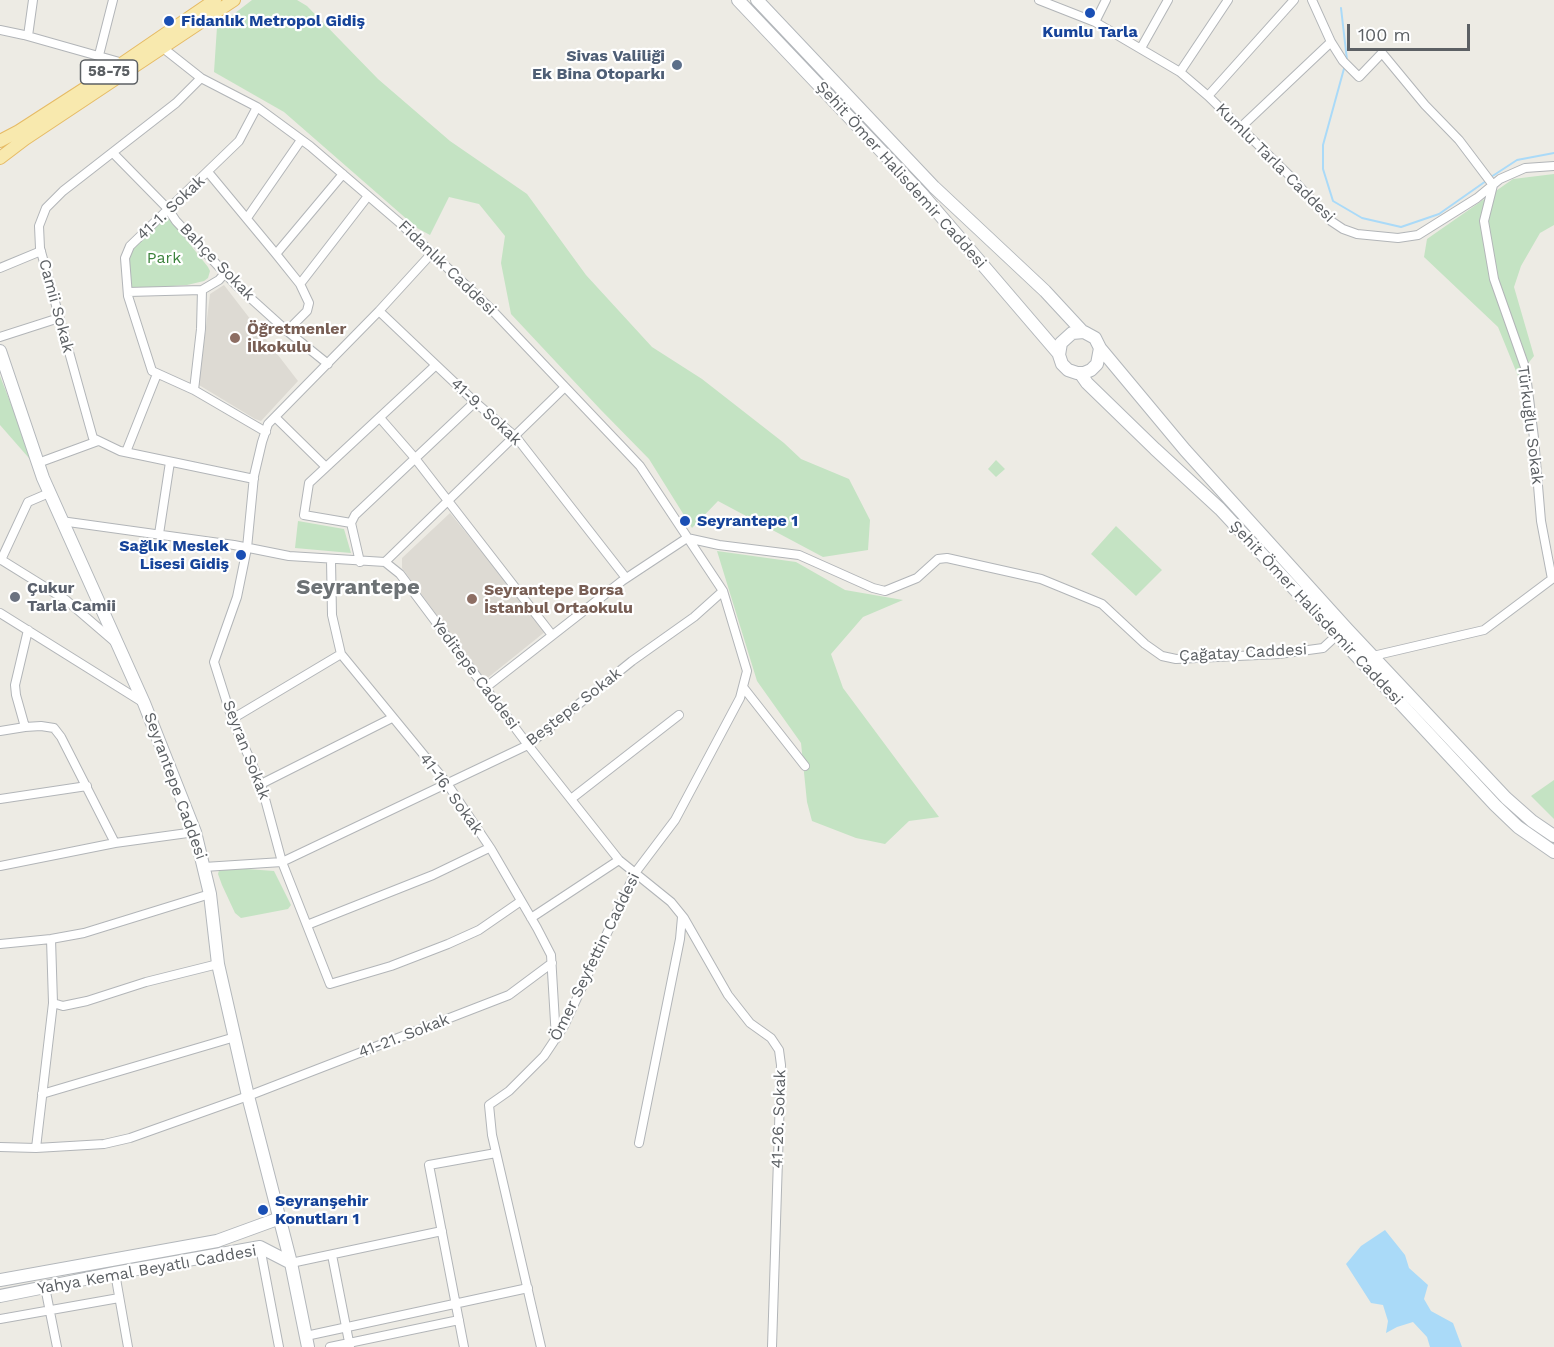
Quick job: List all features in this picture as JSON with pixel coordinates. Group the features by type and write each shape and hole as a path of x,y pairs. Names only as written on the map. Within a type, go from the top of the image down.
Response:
{"main road":[{"name":"58-75","path":"0,141 123,63 215,0"},
{"path":"0,158 234,0"},
{"name":"Şehit Ömer Halisdemir Caddesi","path":"738,0 922,194 1059,354"},
{"name":"Şehit Ömer Halisdemir Caddesi","path":"757,0 934,188 1045,291 1083,332"},
{"path":"1074,332 1083,332 1095,338 1100,348 1100,356 1096,365 1089,371 1080,373 1066,368 1059,354 1060,345 1065,337 1074,332"},
{"name":"Şehit Ömer Halisdemir Caddesi","path":"1100,348 1193,458 1372,656 1506,798 1532,821 1554,836"},
{"name":"Seyrantepe Caddesi","path":"0,351 49,493 144,703 195,832 210,894 218,964 248,1096 291,1263 307,1341"},
{"name":"Şehit Ömer Halisdemir Caddesi","path":"1080,373 1087,383 1220,509 1495,805 1525,832 1554,852"},
{"name":"Yahya Kemal Beyatlı Caddesi","path":"0,1280 217,1241 280,1218"},
{"name":"Yahya Kemal Beyatlı Caddesi","path":"0,1296 260,1247 291,1263"}],"street":[{"path":"28,36 33,0"},
{"path":"99,55 113,0"},
{"path":"1095,22 1106,0"},
{"path":"1141,48 1168,0"},
{"path":"1180,72 1228,0"},
{"path":"1208,96 1294,0"},
{"path":"1312,0 1331,42 1343,61 1359,77 1382,53 1425,105 1459,140 1490,180"},
{"name":"Kumlu Tarla Caddesi","path":"1045,1 1095,22 1180,72 1290,176 1331,221 1343,229 1358,234 1398,238 1418,235 1477,198 1490,180 1500,179 1525,168 1554,166"},
{"path":"0,30 123,63"},
{"path":"1240,128 1331,42"},
{"name":"Fidanlık Caddesi","path":"163,48 201,78 257,107 301,140 344,174 432,253 490,308 640,466 687,538"},
{"name":"Camii Sokak","path":"98,441 93,438 58,318 41,251 39,226 46,208 63,191 176,103 201,78"},
{"name":"41-1. Sokak","path":"157,374 152,371 128,292 125,258 130,246 239,141 257,107"},
{"path":"247,218 301,140"},
{"name":"Bahçe Sokak","path":"113,153 168,209 225,273 287,331 328,364"},
{"path":"208,172 300,284 309,303 307,311 287,331"},
{"path":"276,254 344,174"},
{"name":"Türkuğlu Sokak","path":"1372,656 1484,630 1552,579 1541,521 1525,367 1494,279 1484,221 1490,180"},
{"path":"300,284 368,196"},
{"path":"0,268 41,251"},
{"name":"Seyran Sokak","path":"432,253 379,311 268,424 254,479 247,548 237,597 214,662 232,719 261,784 282,862 330,984 391,966 448,944 479,930 521,901"},
{"path":"128,292 202,290 219,280 225,273"},
{"path":"194,390 201,329 202,290"},
{"name":"41-9. Sokak","path":"379,311 475,402 516,437 626,579"},
{"path":"0,336 58,318"},
{"path":"351,523 304,515 309,483 436,364"},
{"path":"126,452 157,374 194,390 266,432"},
{"path":"61,521 159,534 289,556 385,562 565,387"},
{"path":"360,562 351,523 355,515 475,402"},
{"path":"275,417 326,467"},
{"path":"380,418 414,457 552,635"},
{"path":"38,463 98,441 126,452 254,479"},
{"path":"159,534 170,462"},
{"path":"49,493 28,502 1,560 66,600 116,644"},
{"path":"485,688 626,579 687,538"},
{"name":"Çağatay Caddesi","path":"687,538 719,545 799,555 873,588 885,591 916,578 938,559 947,558 1041,579 1102,604 1145,644 1162,656 1176,658 1279,654 1323,648 1336,636"},
{"name":"Ömer Seyfettin Caddesi","path":"496,1153 489,1105 527,1074 556,1039 597,959 635,873 675,820 740,698 747,671 723,591 687,538"},
{"name":"41-16. Sokak","path":"331,560 332,615 341,654 446,782 489,848 551,955 556,1039"},
{"name":"Yeditepe Caddesi","path":"385,562 399,574 416,595 528,745 619,860 635,873"},
{"name":"Beştepe Sokak","path":"282,862 446,782 528,745 632,661 694,617 723,591"},
{"path":"0,613 144,703"},
{"path":"25,728 15,685 28,630"},
{"path":"232,719 341,654"},
{"path":"743,687 805,766"},
{"path":"571,799 679,715"},
{"path":"261,784 392,718"},
{"path":"0,731 41,726 54,728 61,736 115,843"},
{"path":"0,799 87,786"},
{"path":"0,867 115,843 195,832"},
{"path":"307,925 433,875 489,848"},
{"path":"531,918 619,860"},
{"path":"204,867 282,862"},
{"name":"41-26. Sokak","path":"635,873 671,902 682,916 728,995 750,1023 771,1038 779,1050 781,1065 772,1347"},
{"path":"0,944 51,939 111,925 210,894"},
{"path":"639,1143 680,939 682,916"},
{"path":"36,1148 53,1003 51,939"},
{"name":"41-21. Sokak","path":"0,1147 36,1148 104,1144 130,1138 248,1096 509,995 552,963"},
{"path":"53,1003 63,1005 87,1001 146,982 218,964"},
{"path":"42,1094 235,1037"},
{"path":"464,1347 429,1165 496,1153 541,1347"},
{"path":"291,1263 442,1231"},
{"path":"260,1247 279,1347"},
{"path":"332,1255 350,1345"},
{"path":"115,1273 128,1347"},
{"path":"45,1287 57,1347"},
{"path":"307,1341 346,1328 528,1288"},
{"path":"0,1319 119,1298"},
{"path":"330,1347 350,1345 459,1320"}],"shaded area":[{"name":"Öğretmenler İlkokulu","path":"224,285 298,381 261,421 199,385 210,294"},
{"name":"Seyrantepe Borsa İstanbul Ortaokulu","path":"450,513 546,631 485,680 402,568 402,558"}],"green space":[{"path":"252,0 297,0 307,6 378,79 450,141 527,194 586,275 652,347 702,379 801,459 849,479 870,520 868,550 823,557 718,501 692,528 649,459 511,314 501,263 505,236 479,204 449,197 430,235 417,228 284,112 214,72 217,27"},
{"path":"1554,174 1554,225 1540,233 1521,266 1514,287 1534,356 1518,376 1498,327 1424,257 1427,239 1513,179"},
{"name":"Park","path":"164,218 169,218 208,267 210,271 208,278 187,285 129,289 126,264 133,247"},
{"path":"0,376 35,465 0,425"},
{"path":"996,460 1005,469 996,477 988,469"},
{"path":"298,521 344,529 351,553 295,548"},
{"path":"1116,526 1162,570 1136,596 1091,554"},
{"path":"717,551 796,562 845,590 903,600 863,617 831,654 843,688 939,817 909,821 885,844 856,838 812,821 807,802 801,743 757,681"},
{"path":"1554,780 1554,819 1531,796"},
{"path":"220,867 274,871 291,905 288,909 241,918 235,913 222,885 218,874"}],"water":[{"path":"1385,1230 1405,1255 1409,1268 1428,1285 1424,1299 1431,1311 1453,1323 1462,1347 1430,1347 1427,1337 1413,1322 1386,1333 1388,1321 1383,1305 1371,1303 1346,1264 1361,1246"}],"waterway":[{"path":"1341,8 1347,60"},
{"path":"1345,65 1323,145 1323,169 1333,201 1362,218 1401,227 1439,214 1486,181"},
{"path":"1491,177 1517,160 1554,153"}],"place":[{"name":"Kumlu Tarla","path":"1090,13"},
{"name":"Fidanlık Metropol Gidiş","path":"169,21"},
{"name":"Sivas Valiliği Ek Bina Otoparkı","path":"677,65"},
{"name":"Öğretmenler İlkokulu","path":"235,338"},
{"name":"Seyrantepe 1","path":"685,521"},
{"name":"Sağlık Meslek Lisesi Gidiş","path":"241,555"},
{"name":"Çukur Tarla Camii","path":"15,597"},
{"name":"Seyrantepe Borsa İstanbul Ortaokulu","path":"472,599"},
{"name":"Seyranşehir Konutları 1","path":"263,1210"}],"district":[{"name":"Seyrantepe","path":"358,588"}]}
